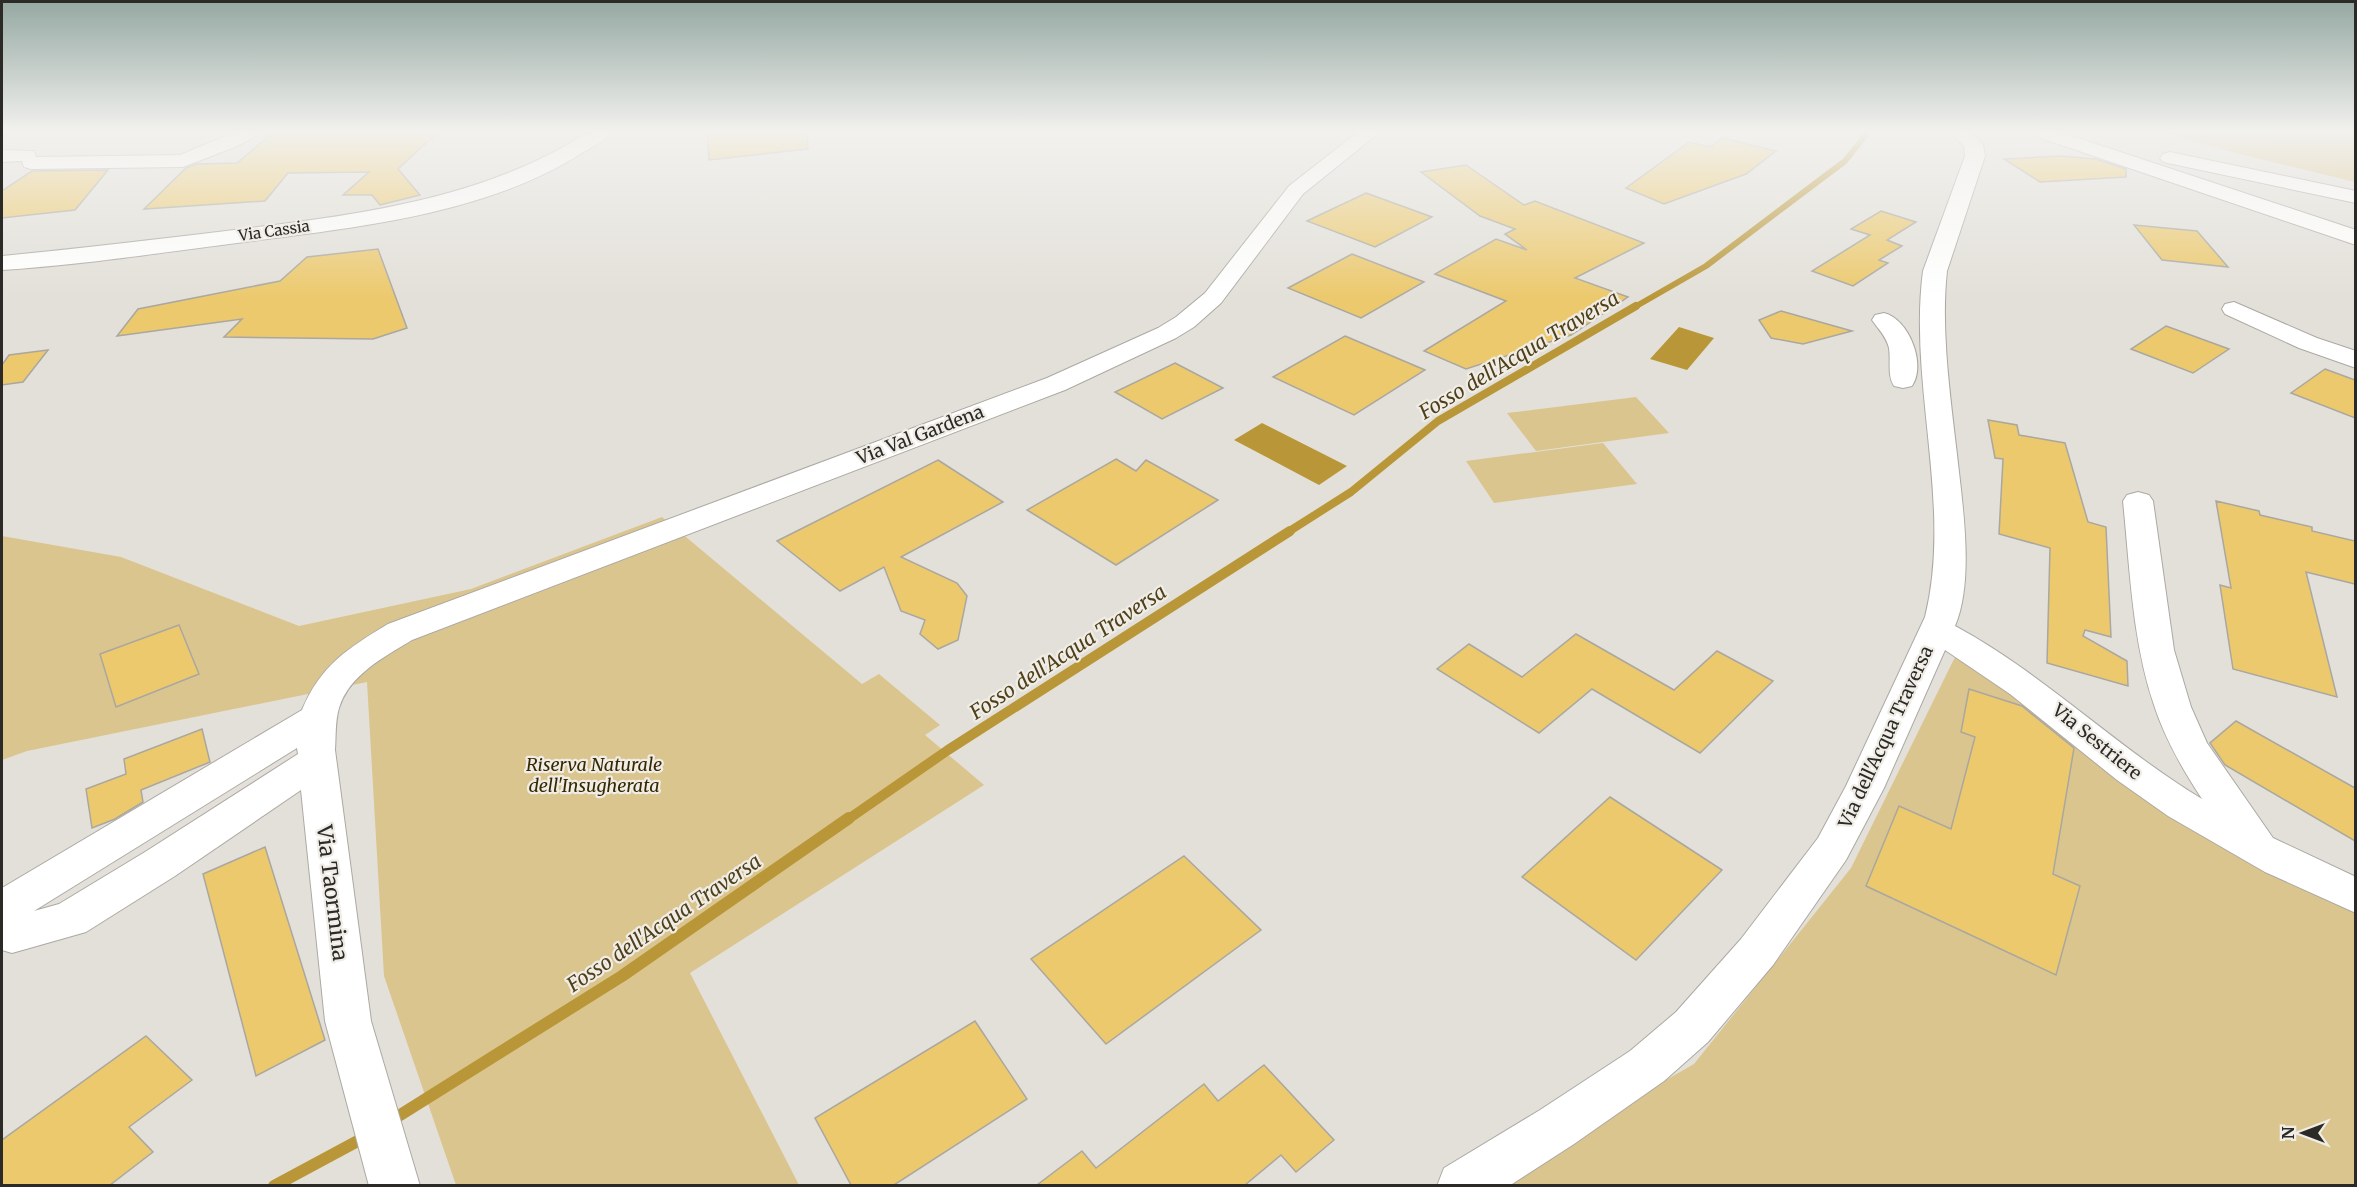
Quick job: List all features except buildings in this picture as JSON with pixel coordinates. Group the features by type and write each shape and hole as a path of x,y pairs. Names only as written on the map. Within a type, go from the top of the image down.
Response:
{"street":[{"name":"Via Cassia","path":"2,263 300,228 409,209 488,187"},
{"name":"Via Val Gardena","path":"400,632 1056,384 1167,333 1185,322 1214,298 1299,187"},
{"name":"Via dell'Acqua Traversa","path":"1462,1185 1557,1127 1657,1059 1692,1027 1736,979 1832,849 1850,818 1936,630 1945,604 1952,538 1936,387 1933,307 1935,271 1964,187"},
{"path":"2204,187 2355,238"},
{"path":"2311,187 2355,197"},
{"path":"2234,309 2307,343 2355,360"},
{"path":"1884,320 1897,334 1902,346 1903,380"},
{"path":"1902,346 1935,352"},
{"path":"2138,501 2154,635 2162,673 2175,713 2195,756 2260,852"},
{"name":"Via Sestriere","path":"1936,630 2009,672 2160,791 2260,852 2355,896"},
{"name":"Via Taormina","path":"385,1149 348,1022 316,761 318,717 336,679 352,662 400,632"},
{"path":"4,926 318,717"},
{"path":"4,926 71,919 160,864 316,761"}],"green space":[{"path":"1636,397 1669,433 1536,451 1507,413"},
{"path":"1603,443 1637,484 1494,503 1466,461"},
{"name":"Riserva Naturale dell'Insugherata","path":"662,517 862,684 879,674 940,725 925,735 984,785 690,973 799,1185 456,1185 384,976 367,682 27,751 2,760 2,536 121,557 299,626 471,589"},
{"path":"1956,655 2355,904 2355,1185 1481,1186 1694,1064 1851,868"}],"shaded area":[{"path":"1679,327 1714,338 1687,370 1650,359"},
{"path":"1262,423 1347,466 1319,485 1234,440"}],"waterway":[{"name":"Fosso dell'Acqua Traversa","path":"1633,308 1706,266 1810,187"},
{"name":"Fosso dell'Acqua Traversa","path":"1288,532 1351,492 1438,421 1636,306"},
{"name":"Fosso dell'Acqua Traversa","path":"847,820 948,750 1290,531"},
{"name":"Fosso dell'Acqua Traversa","path":"389,1122 622,976 849,818"},
{"name":"Fosso dell'Acqua Traversa","path":"274,1186 367,1136"}]}
